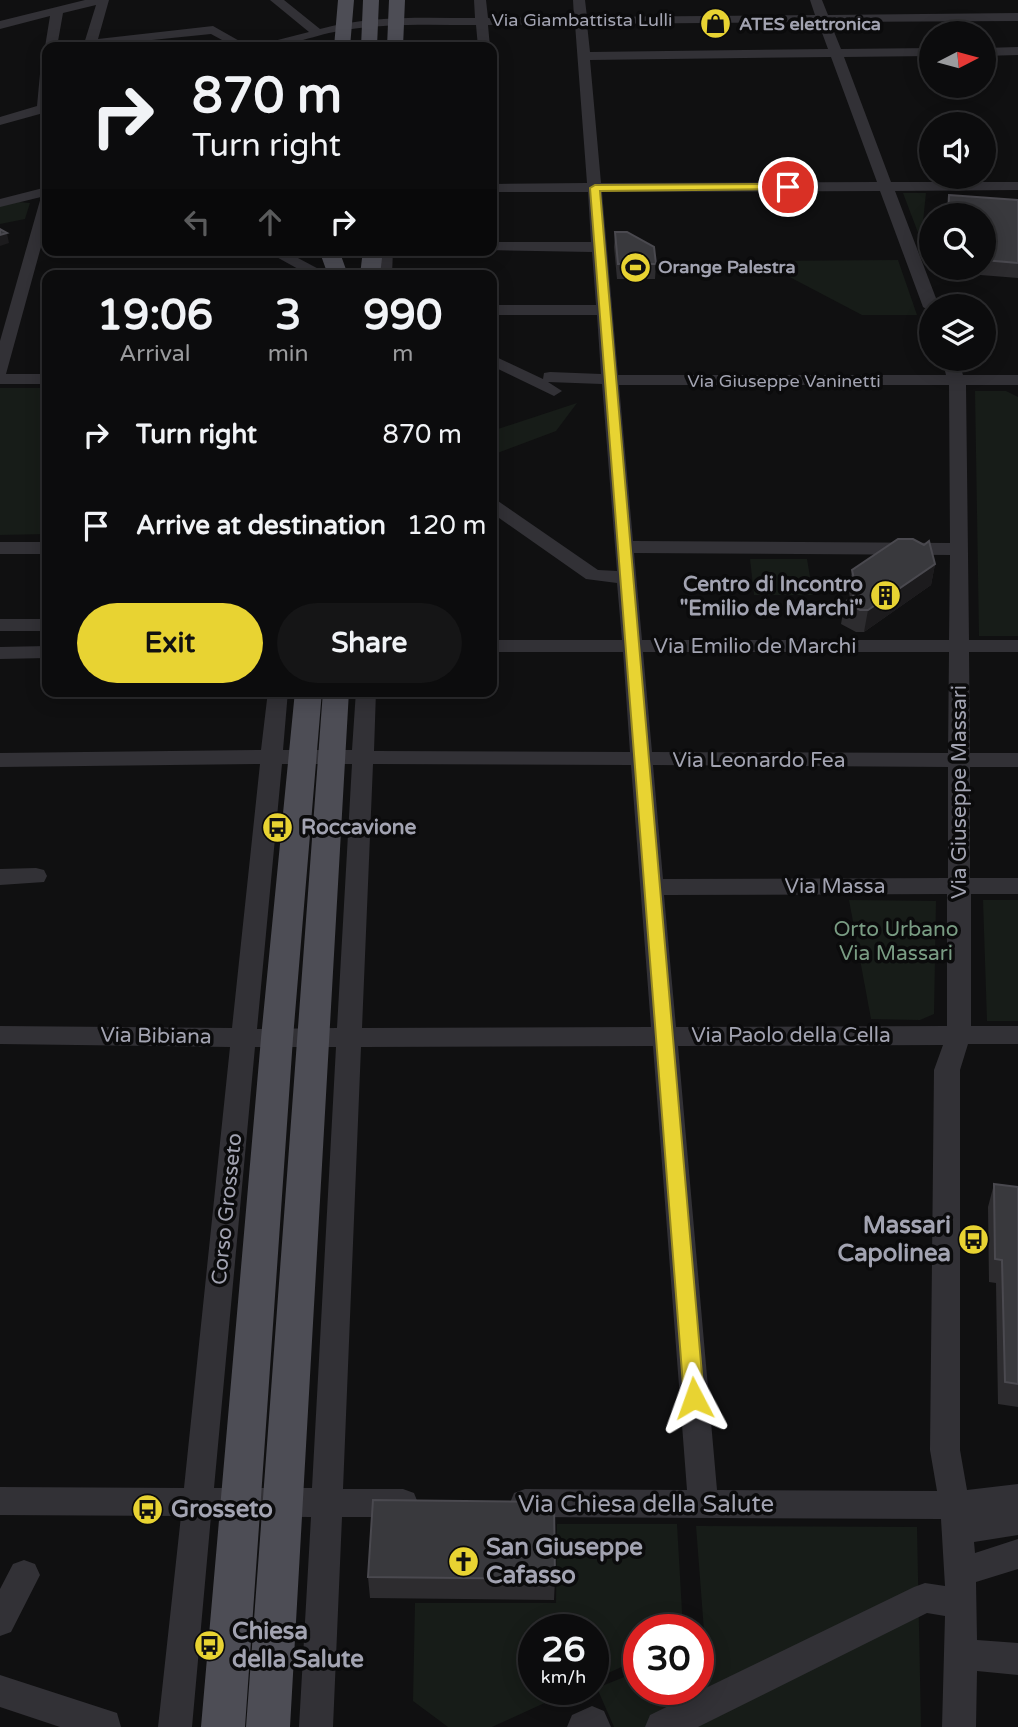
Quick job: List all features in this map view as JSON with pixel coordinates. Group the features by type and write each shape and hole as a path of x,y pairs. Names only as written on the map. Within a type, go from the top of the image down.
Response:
{"main road":[{"path":"346,0 351,32"},
{"path":"351,32 360,0"},
{"path":"351,32 371,0"},
{"path":"395,42 397,0"},
{"name":"Corso Grosseto","path":"310,697 317,758"},
{"name":"Corso Grosseto","path":"223,1727 278,1037 317,758 334,697"},
{"name":"Corso Grosseto","path":"268,1727 283,1502 278,1037"}],"street":[{"path":"0,25 102,0 90,42"},
{"path":"276,0 318,33"},
{"path":"480,0 482,21"},
{"path":"816,0 926,294"},
{"path":"52,42 57,10"},
{"path":"580,10 703,1504"},
{"name":"Via Giambattista Lulli","path":"318,33 351,32 396,22 482,21 580,10 823,18 996,12 1018,17"},
{"name":"Via Giambattista Lulli","path":"482,21 484,42"},
{"path":"120,42 213,30 235,42"},
{"path":"285,42 318,33"},
{"path":"996,52 1018,51"},
{"path":"584,56 919,52"},
{"path":"0,121 14,112 42,109"},
{"path":"497,188 1018,186"},
{"path":"0,203 42,192"},
{"path":"0,371 42,217"},
{"path":"497,247 600,247"},
{"path":"283,256 310,270"},
{"path":"497,310 605,310"},
{"name":"Via Giuseppe Vaninetti","path":"497,361 552,384 611,379 1018,380"},
{"name":"Via Giuseppe Massari","path":"954,371 958,381 960,646 959,1035 947,1070 945,1450 957,1517 961,1587 959,1727"},
{"path":"0,379 42,379"},
{"path":"497,509 596,577 627,578"},
{"path":"497,529 525,528"},
{"path":"624,547 959,549"},
{"path":"0,548 42,548"},
{"path":"0,625 42,625"},
{"name":"Via Emilio de Marchi","path":"497,646 1018,646"},
{"path":"0,653 42,652"},
{"name":"Corso Grosseto","path":"176,1727 198,1502 278,1037 271,757 277,697"},
{"path":"316,1727 366,697"},
{"name":"Via Leonardo Fea","path":"0,760 271,757 1018,760"},
{"path":"0,877 37,876"},
{"name":"Via Massa","path":"652,887 1018,886"},
{"name":"Via Bibiana","path":"0,1035 278,1037"},
{"name":"Via Paolo della Cella","path":"278,1037 1018,1035"},
{"path":"957,1517 1018,1498"},
{"path":"0,1500 436,1503"},
{"name":"Via Chiesa della Salute","path":"491,1503 703,1504 957,1517"},
{"path":"957,1517 985,1528 1018,1521"},
{"path":"662,1727 925,1598 961,1587 1018,1554"},
{"path":"0,1621 24,1575"},
{"path":"961,1654 1018,1659"},
{"path":"0,1691 43,1717 105,1725"}],"green space":[{"path":"903,193 926,193 925,203 919,203 919,236"},
{"path":"18,202 30,203 25,219 0,224 0,206"},
{"path":"898,260 917,315 862,315 759,261"},
{"path":"0,388 42,388 42,534 0,535"},
{"path":"975,391 1006,391 1018,397 1018,636 979,636"},
{"path":"577,403 556,431 497,453 497,429"},
{"path":"750,559 807,559 813,595 754,595"},
{"name":"Orto Urbano Via Massari","path":"849,900 936,901 934,1014 920,1020 871,1019"},
{"path":"983,900 1018,900 1018,1021 987,1021"},
{"path":"557,1524 677,1524 682,1614 623,1614 623,1666 609,1673 609,1614 518,1614 518,1705 540,1705 492,1727 448,1727 413,1701 415,1603 556,1603"},
{"path":"696,1526 917,1527 921,1727 614,1727 604,1705 609,1705 609,1683 623,1677 623,1705 714,1705 714,1614 703,1614"}],"building":[{"path":"949,195 1018,200 1018,263 996,261 996,203 949,203"},
{"path":"615,232 627,232 654,247 656,264 618,264"},
{"path":"898,539 913,539 924,545 929,541 935,564 868,610 860,610 845,602 857,593 852,570"},
{"path":"994,1184 1018,1187 1018,1384 1005,1382 1002,1260 995,1259"},
{"name":"San Giuseppe Cafasso","path":"373,1500 554,1502 555,1579 368,1577"}],"place":[{"name":"ATES elettronica","path":"716,24"},
{"name":"Orange Palestra","path":"635,267"},
{"name":"Centro di Incontro \"Emilio de Marchi\"","path":"886,596"},
{"name":"Roccavione","path":"278,827"},
{"name":"Massari Capolinea","path":"974,1239"},
{"name":"Grosseto","path":"148,1509"},
{"name":"San Giuseppe Cafasso","path":"463,1561"},
{"name":"Chiesa della Salute","path":"209,1645"}],"route":[{"path":"694,1398 595,188 788,187"}]}
